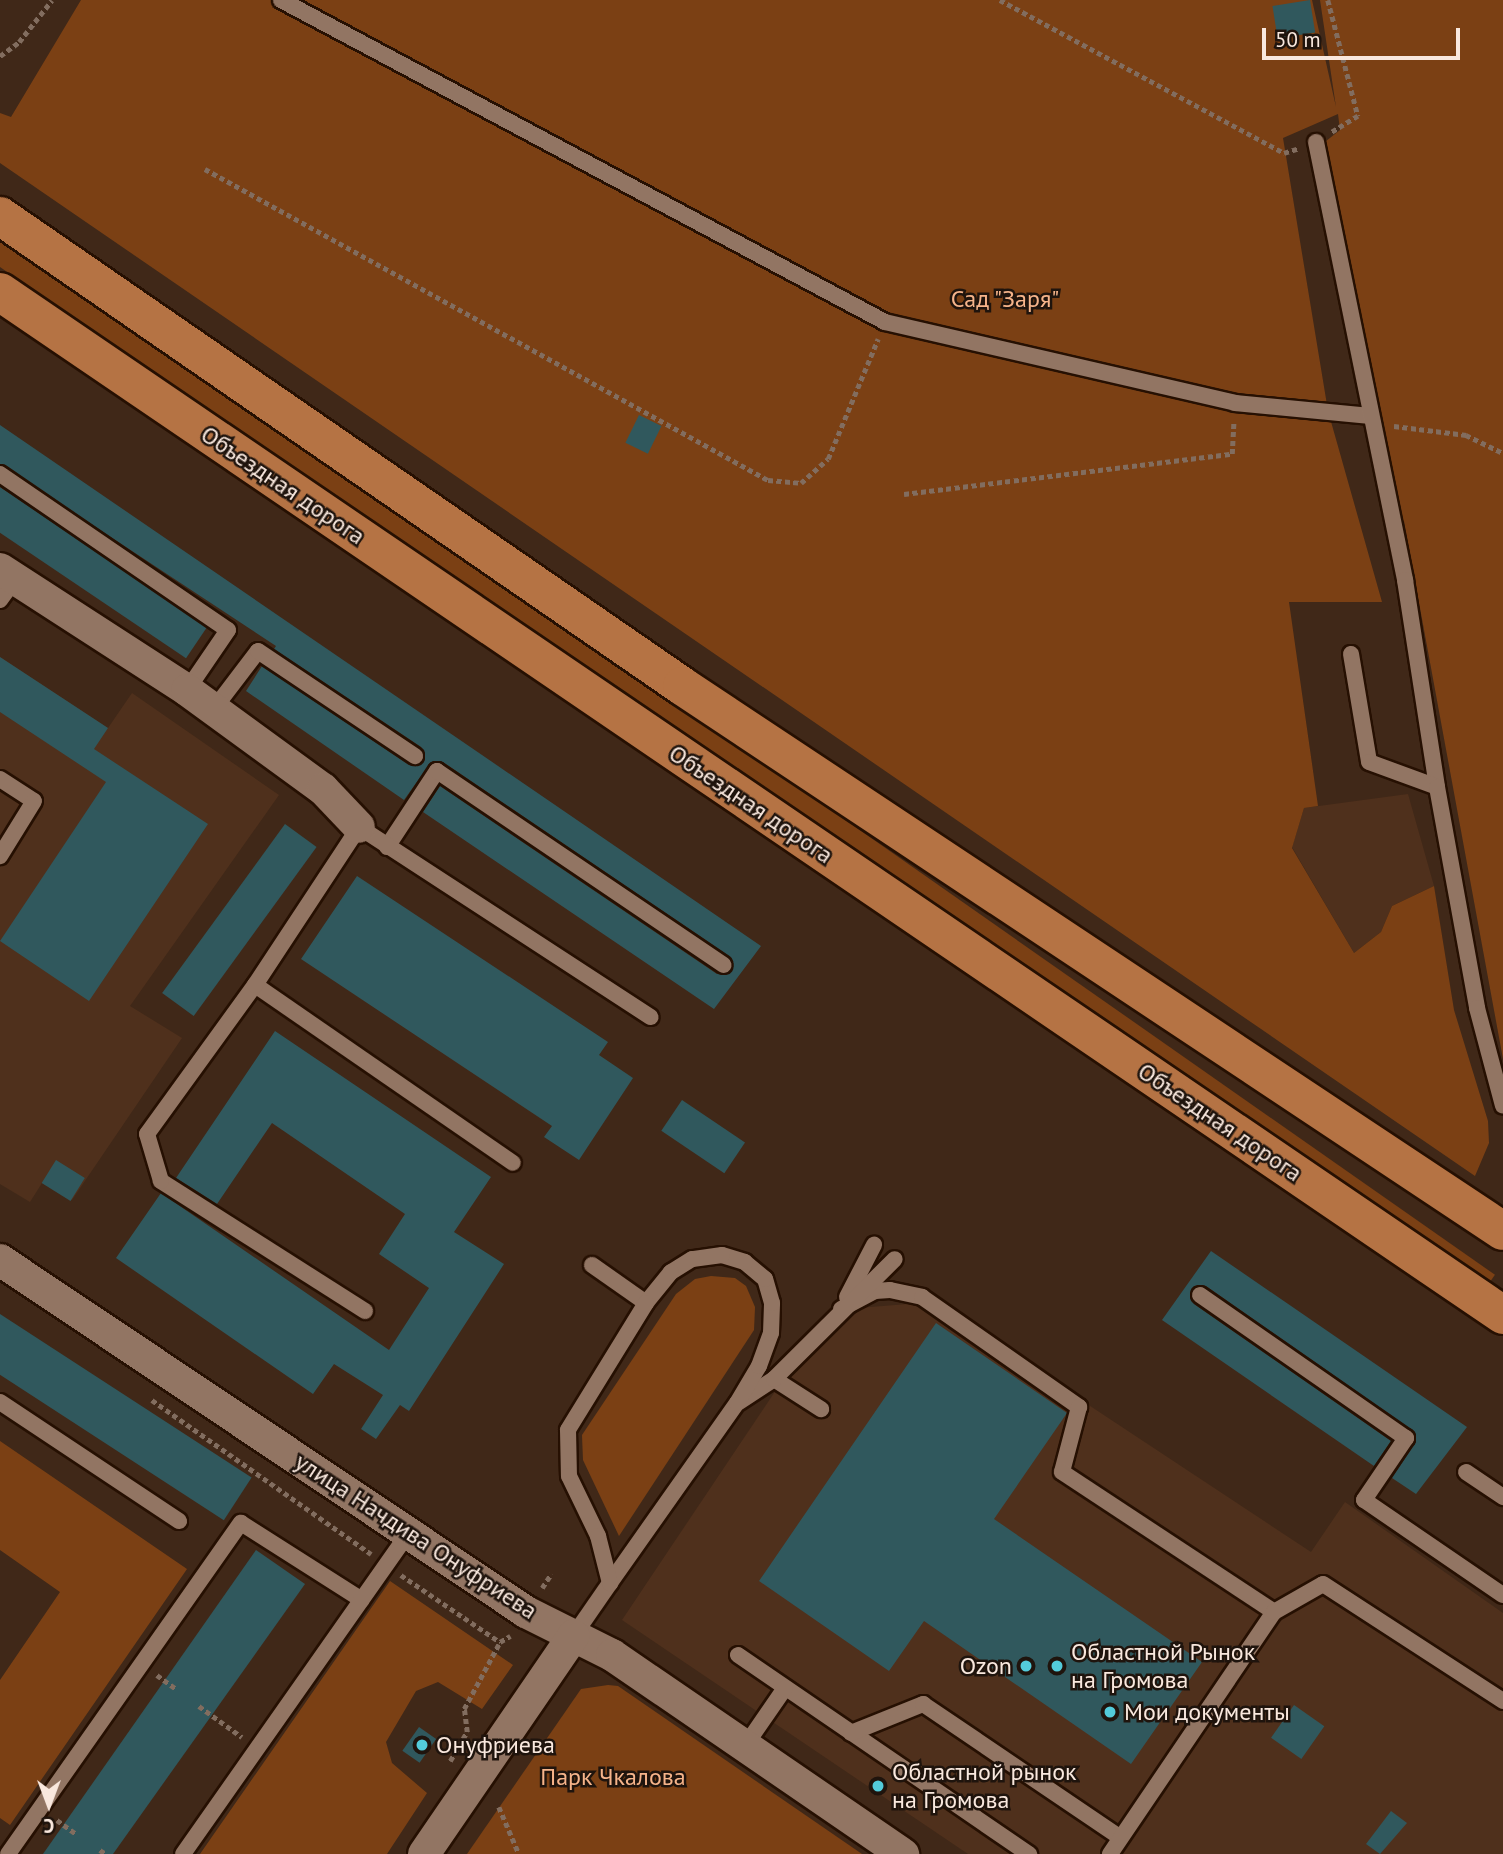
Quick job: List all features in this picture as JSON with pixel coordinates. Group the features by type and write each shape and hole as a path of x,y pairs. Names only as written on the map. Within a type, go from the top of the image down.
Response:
{"main road":[{"path":"0,216 682,686 1503,1231"},
{"name":"Объездная дорога","path":"0,292 1503,1315"}],"street":[{"path":"5,583 187,690 323,789 359,827"},
{"name":"улица Начдива Онуфриева","path":"0,1260 526,1612 612,1655 903,1854"},
{"path":"424,1854 574,1635"}],"lane":[{"path":"281,0 885,322 1235,403 1370,416"},
{"path":"1316,142 1405,580 1437,787 1477,1008 1503,1106"},
{"path":"0,474 228,630 187,690"},
{"path":"214,710 258,651 415,756"},
{"path":"1351,654 1369,762 1437,787"},
{"path":"387,847 437,771 723,965"},
{"path":"0,779 34,802 0,856"},
{"path":"365,1311 161,1181 147,1135 255,985 359,827 650,1017"},
{"path":"255,985 513,1163"},
{"path":"841,1309 874,1245"},
{"path":"574,1635 737,1403 771,1333 772,1303 765,1279 745,1262 722,1255 692,1259 671,1272 646,1303 568,1430 569,1476 598,1536 610,1583"},
{"path":"737,1403 774,1380 841,1309 895,1259"},
{"path":"592,1265 646,1303"},
{"path":"841,1309 875,1292 908,1292 922,1297 1079,1407 1062,1472 1274,1612"},
{"path":"1200,1296 1406,1438 1364,1500 1503,1595"},
{"path":"774,1380 821,1409"},
{"path":"0,1402 179,1521"},
{"path":"1466,1472 1503,1497"},
{"path":"8,1854 241,1523 362,1600"},
{"path":"183,1854 409,1532"},
{"path":"1107,1853 1274,1612 1323,1584 1503,1701"},
{"path":"738,1655 1029,1854"},
{"path":"745,1746 785,1688"},
{"path":"851,1733 923,1704 1118,1836"}],"path":[{"path":"0,56 19,42 52,0"},
{"path":"1000,0 1284,153 1316,142 1358,116 1328,0"},
{"path":"205,169 768,480 801,483 828,459 885,322"},
{"path":"904,494 1232,454 1235,403"},
{"path":"1370,416 1392,426 1413,425 1480,439 1503,453"},
{"path":"148,1397 387,1566 500,1642"},
{"path":"447,1766 467,1732 464,1709 500,1642 509,1637"},
{"path":"200,1706 257,1748"},
{"path":"499,1807 519,1854"}],"shaded area":[{"path":"0,657 108,728 132,693 279,795 130,1006 182,1038 72,1200 42,1183 30,1202 0,1184"},
{"path":"1408,794 1434,886 1392,906 1381,932 1354,953 1292,847 1304,808"},
{"path":"933,1302 1311,1552 1345,1502 1503,1613 1503,1854 968,1854 622,1620 778,1387 858,1308"}],"green space":[{"name":"Сад \"Заря\"","path":"81,0 1312,0 1336,107 1320,0 1503,0 1503,1059 1404,521 1386,532 1311,153 1340,130 1338,114 1283,138 1328,411 1382,602 1289,602 1318,806 1304,808 1292,848 1354,953 1381,932 1392,906 1434,886 1454,1010 1488,1121 1489,1143 1475,1176 0,163 0,113 11,117"},
{"path":"0,228 1495,1275 1477,1301 0,267"},
{"path":"711,1276 735,1278 746,1286 755,1307 754,1330 619,1536 583,1460 582,1435 676,1294 695,1279"},
{"path":"0,1441 187,1569 10,1825 0,1818 0,1680 60,1592 0,1550"},
{"path":"390,1581 513,1665 482,1709 438,1682 416,1691 386,1742 392,1763 427,1793 387,1854 200,1854"},
{"name":"Парк Чкалова","path":"618,1686 862,1854 467,1854 581,1689"}],"building":[{"path":"1310,0 1315,33 1278,39 1272,6"},
{"path":"639,415 661,426 648,454 625,443"},
{"path":"0,425 761,946 714,1009 423,812 440,786 717,974 731,971 729,956 443,762 429,765 404,800 246,691 262,666 409,765 424,761 421,747 274,649 276,646 0,464"},
{"path":"0,487 207,627 186,658 0,533"},
{"path":"0,657 108,728 94,749 208,824 89,1001 0,941 106,782 0,712"},
{"path":"285,824 317,847 194,1016 162,993"},
{"path":"357,876 608,1042 599,1055 633,1078 579,1160 544,1137 552,1126 301,959"},
{"path":"275,1031 491,1177 454,1232 504,1264 409,1411 400,1405 376,1439 361,1429 383,1395 334,1364 313,1394 116,1258 161,1193 389,1350 429,1288 379,1254 405,1214 272,1123 217,1204 176,1178"},
{"path":"682,1100 745,1142 724,1173 661,1131"},
{"path":"56,1160 85,1178 71,1201 42,1183"},
{"path":"1211,1251 1467,1427 1416,1494 1392,1478 1415,1443 1412,1430 1206,1286 1192,1289 1194,1304 1391,1441 1374,1466 1162,1320"},
{"path":"0,1314 252,1477 224,1520 0,1375"},
{"path":"936,1323 1067,1413 994,1519 1202,1662 1131,1764 924,1621 889,1671 759,1581"},
{"path":"256,1550 305,1584 113,1854 43,1854"},
{"path":"1294,1705 1324,1726 1301,1759 1271,1738"},
{"path":"419,1727 436,1739 420,1763 402,1751"},
{"path":"1391,1811 1407,1823 1380,1854 1366,1844"}],"place":[{"name":"Ozon","path":"1026,1666"},
{"name":"Областной Рынок на Громова","path":"1057,1666"},
{"name":"Мои документы","path":"1110,1712"},
{"name":"Онуфриева","path":"422,1745"},
{"name":"Областной рынок на Громова","path":"878,1786"}]}
